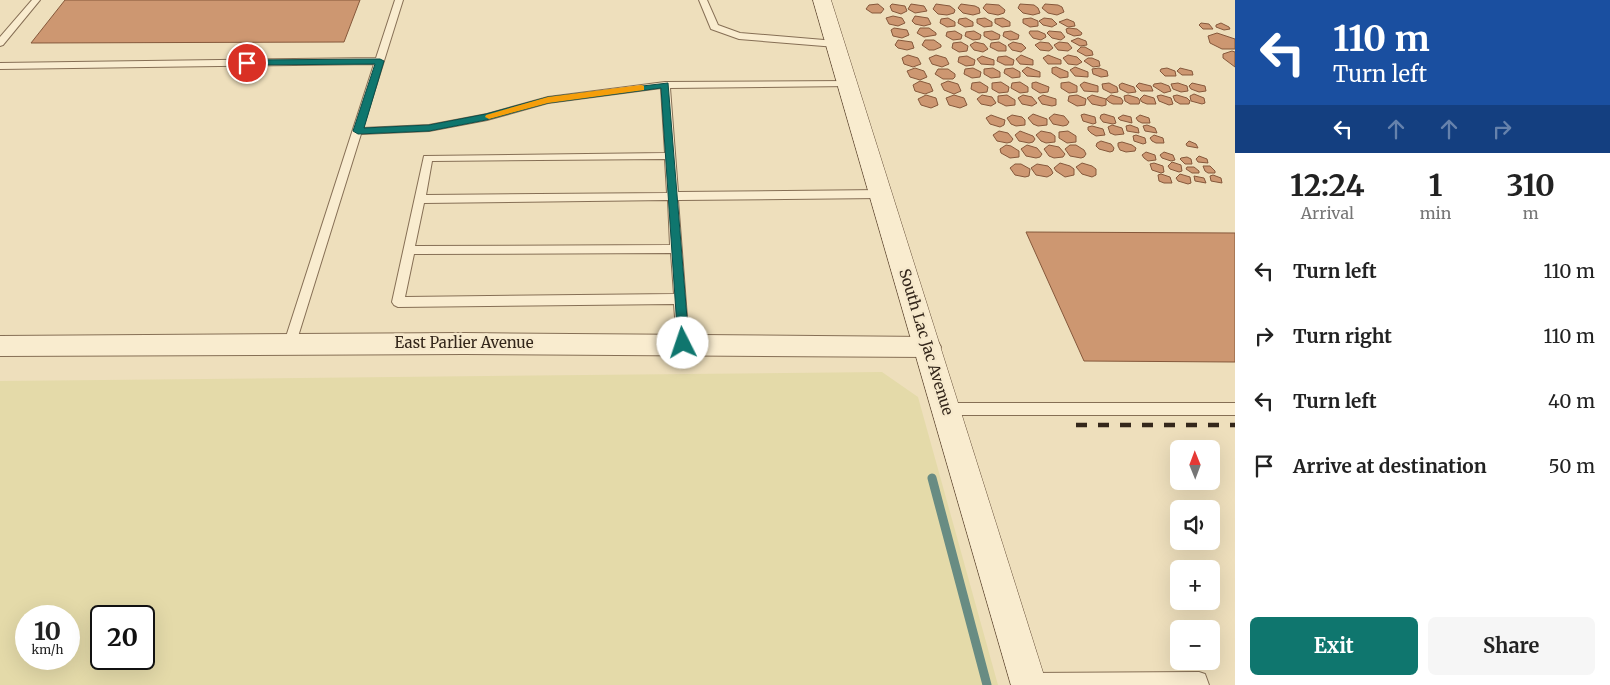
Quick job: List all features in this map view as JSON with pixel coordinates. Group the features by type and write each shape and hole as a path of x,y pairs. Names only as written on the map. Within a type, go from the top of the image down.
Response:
{"street":[{"name":"South Lac Jac Avenue","path":"822,0 1029,683"},
{"name":"East Parlier Avenue","path":"0,346 290,343 683,343 928,347"}],"lane":[{"path":"0,42 36,0"},
{"path":"290,343 399,0"},
{"path":"704,0 714,27 739,36 836,44"},
{"path":"0,66 380,61"},
{"path":"358,131 429,128 486,117 548,100 665,85 848,84"},
{"path":"665,85 683,343"},
{"path":"670,156 428,158 398,302 680,299"},
{"path":"419,199 881,194"},
{"path":"408,250 677,250"},
{"path":"947,408 1235,409"},
{"path":"1029,683 1199,680 1201,685"}],"shaded area":[{"path":"882,372 918,397 998,685 0,685 0,381"}],"building":[{"path":"65,0 360,0 344,42 31,43"},
{"path":"878,4 884,9 881,13 872,13 866,9 869,5"},
{"path":"892,4 905,6 907,11 901,14 892,11 890,6"},
{"path":"911,4 924,6 927,11 915,13 908,9"},
{"path":"936,4 950,6 955,10 954,13 947,15 938,14 933,9"},
{"path":"961,4 975,6 979,8 980,13 973,15 963,13 958,8"},
{"path":"986,4 999,5 1005,10 1004,13 998,15 988,13 983,8"},
{"path":"1020,4 1034,5 1040,13 1033,15 1023,13 1018,8"},
{"path":"1045,4 1058,5 1062,7 1064,12 1057,15 1048,13 1042,8"},
{"path":"893,16 902,18 905,23 898,26 889,24 886,18"},
{"path":"915,16 928,18 931,24 924,26 915,24 912,21"},
{"path":"948,18 955,22 955,26 947,27 940,23 941,19"},
{"path":"966,18 973,22 973,26 965,27 958,23 959,19"},
{"path":"985,18 992,22 992,26 984,27 977,23 977,19"},
{"path":"1003,18 1010,22 1010,26 1002,27 995,23 995,19"},
{"path":"1031,18 1038,21 1038,26 1030,27 1023,23 1023,19"},
{"path":"1044,18 1052,19 1057,24 1052,27 1043,25 1039,21"},
{"path":"1067,19 1074,22 1075,26 1068,27 1059,22"},
{"path":"1201,23 1209,24 1213,29 1203,29 1199,25"},
{"path":"1221,23 1230,29 1224,30 1216,27 1216,25"},
{"path":"894,28 907,30 909,35 902,38 893,36 891,30"},
{"path":"920,28 929,28 936,35 924,37 917,33"},
{"path":"1066,29 1077,29 1082,33 1081,35 1074,36 1067,33"},
{"path":"955,31 962,35 961,39 953,40 946,36 947,32"},
{"path":"974,31 981,35 980,39 973,40 965,36 966,32"},
{"path":"992,31 1000,35 999,39 991,40 984,36 984,32"},
{"path":"1011,31 1019,35 1018,39 1010,40 1003,36 1004,32"},
{"path":"1030,31 1038,31 1045,34 1046,37 1041,40 1033,38 1029,33"},
{"path":"1049,31 1061,32 1065,37 1061,40 1052,38 1047,33"},
{"path":"1217,33 1235,39 1235,49 1222,49 1210,43 1208,36"},
{"path":"1078,38 1086,41 1087,45 1080,46 1071,41"},
{"path":"898,40 912,42 914,48 907,50 898,48 895,45"},
{"path":"925,40 934,40 941,47 929,50 922,45"},
{"path":"961,42 968,46 967,51 959,52 952,48 953,43"},
{"path":"975,42 984,44 988,49 983,52 974,50 970,45"},
{"path":"999,42 1006,46 1006,51 998,51 990,47 991,43"},
{"path":"1013,42 1022,44 1026,48 1021,52 1012,50 1008,45"},
{"path":"1040,42 1049,43 1053,48 1049,51 1040,50 1035,45"},
{"path":"1059,42 1068,43 1072,48 1068,51 1058,50 1054,45"},
{"path":"1081,47 1092,51 1093,55 1086,56 1077,51"},
{"path":"1235,52 1235,67 1223,58 1223,54"},
{"path":"908,55 918,58 921,64 913,67 904,64 902,58"},
{"path":"936,55 946,58 949,64 942,67 932,64 929,58"},
{"path":"1021,55 1033,60 1033,65 1020,64 1016,59"},
{"path":"1048,55 1061,60 1061,64 1048,64 1043,58"},
{"path":"1068,55 1077,57 1082,62 1077,65 1068,64 1063,58"},
{"path":"967,56 975,60 974,65 966,66 958,62 959,57"},
{"path":"982,56 994,60 994,65 981,64 977,59"},
{"path":"1006,56 1014,60 1013,65 1005,65 997,61 998,57"},
{"path":"1092,58 1099,61 1100,66 1093,67 1084,61"},
{"path":"1027,67 1040,72 1040,77 1027,76 1022,71"},
{"path":"1056,67 1068,72 1068,77 1060,78 1052,73 1052,68"},
{"path":"1075,67 1088,72 1088,77 1075,76 1070,70"},
{"path":"915,68 924,71 927,77 920,80 910,77 907,71"},
{"path":"973,68 981,72 980,77 972,78 964,74 965,69"},
{"path":"993,68 1000,72 1000,77 991,78 984,74 984,69"},
{"path":"1013,68 1020,72 1020,77 1012,78 1004,73 1005,69"},
{"path":"1099,68 1107,71 1108,76 1101,77 1093,74 1092,69"},
{"path":"1167,68 1175,71 1176,76 1165,76 1160,71"},
{"path":"1180,68 1192,71 1193,75 1182,75 1177,71"},
{"path":"938,69 948,69 955,74 955,77 953,79 943,79 935,74"},
{"path":"920,81 930,84 933,91 925,94 915,91 913,85"},
{"path":"948,81 958,84 961,91 954,94 944,90 941,84"},
{"path":"980,82 988,87 987,92 979,93 971,89 972,83"},
{"path":"1001,82 1009,87 1008,92 999,93 992,89 992,83"},
{"path":"1020,82 1028,87 1028,92 1020,93 1011,88 1012,83"},
{"path":"1036,82 1049,87 1048,92 1040,93 1032,88 1032,83"},
{"path":"1069,82 1077,86 1077,92 1069,93 1061,88 1061,83"},
{"path":"1084,82 1098,86 1098,92 1084,91 1080,85"},
{"path":"1109,83 1117,87 1118,92 1111,93 1103,89 1102,84"},
{"path":"1122,83 1134,87 1136,92 1128,93 1120,89 1119,85"},
{"path":"1139,83 1151,86 1153,91 1141,91 1136,86"},
{"path":"1161,83 1169,86 1171,91 1164,93 1153,86 1154,84"},
{"path":"1178,83 1187,86 1188,91 1181,92 1173,89 1171,84"},
{"path":"1192,83 1205,86 1206,91 1199,92 1191,89 1189,86"},
{"path":"1194,94 1204,98 1205,103 1191,101 1190,96"},
{"path":"926,95 936,98 938,105 931,108 921,105 918,99"},
{"path":"954,95 964,98 967,105 960,108 949,105 946,98"},
{"path":"982,95 992,97 996,103 991,106 981,104 977,99"},
{"path":"1007,95 1015,100 1015,105 1006,106 998,102 998,96"},
{"path":"1023,95 1032,97 1037,103 1032,106 1022,104 1018,98"},
{"path":"1043,95 1056,99 1056,105 1042,104 1038,98"},
{"path":"1077,95 1086,99 1085,105 1077,106 1068,101 1069,96"},
{"path":"1092,95 1106,99 1106,105 1092,104 1087,98"},
{"path":"1111,95 1121,98 1122,104 1109,102 1106,99"},
{"path":"1128,95 1138,98 1139,104 1130,104 1125,101 1124,96"},
{"path":"1144,95 1154,98 1156,104 1142,102 1140,99"},
{"path":"1161,95 1171,98 1173,104 1169,105 1159,101 1157,96"},
{"path":"1177,95 1187,98 1190,101 1189,104 1180,104 1175,101 1173,96"},
{"path":"1033,114 1047,119 1047,125 1038,126 1033,124 1028,118"},
{"path":"1054,114 1064,116 1069,122 1067,125 1053,124 1049,118"},
{"path":"1104,114 1114,117 1116,123 1103,122 1100,118"},
{"path":"991,115 1005,120 1004,125 1000,127 990,124 986,118"},
{"path":"1012,115 1022,117 1025,120 1025,125 1016,126 1011,124 1007,118"},
{"path":"1081,115 1095,117 1096,123 1083,121"},
{"path":"1123,115 1131,117 1132,123 1118,118"},
{"path":"1140,115 1149,118 1150,123 1138,121 1136,118"},
{"path":"1112,125 1122,128 1124,134 1115,135 1110,133 1108,127"},
{"path":"1130,125 1138,128 1139,133 1127,131 1126,126"},
{"path":"1147,125 1155,128 1157,133 1145,131 1143,126"},
{"path":"1092,126 1103,129 1105,135 1096,136 1091,133 1088,127"},
{"path":"999,131 1008,133 1013,139 1011,142 997,141 993,135"},
{"path":"1020,131 1033,136 1035,139 1033,142 1019,141 1015,135"},
{"path":"1041,131 1055,136 1055,142 1046,143 1041,141 1036,135"},
{"path":"1068,131 1076,136 1076,142 1067,143 1059,138 1059,132"},
{"path":"1154,135 1163,138 1164,143 1152,141 1150,138"},
{"path":"1133,136 1145,138 1146,143 1134,141"},
{"path":"1101,141 1111,144 1114,148 1113,151 1099,149 1096,146"},
{"path":"1189,141 1196,144 1198,148 1187,146 1186,144"},
{"path":"1122,142 1132,145 1136,148 1135,151 1126,152 1120,150 1118,143"},
{"path":"1006,145 1019,151 1019,157 1010,158 1001,153 1000,149"},
{"path":"1027,145 1037,148 1042,154 1040,157 1026,156 1021,149"},
{"path":"1049,145 1059,147 1065,154 1063,157 1054,158 1049,156 1044,149"},
{"path":"1070,145 1076,145 1084,150 1086,154 1084,157 1070,156 1065,149"},
{"path":"1146,152 1155,155 1156,160 1148,161 1144,158 1142,155"},
{"path":"1164,152 1173,155 1175,160 1171,161 1162,158 1160,155"},
{"path":"1199,156 1207,159 1208,163 1198,162 1196,159"},
{"path":"1187,157 1191,159 1192,164 1185,164 1180,159"},
{"path":"1172,162 1181,165 1182,171 1170,169 1168,166"},
{"path":"1060,163 1074,169 1074,175 1065,177 1056,171 1054,168"},
{"path":"1082,163 1096,169 1096,175 1092,177 1082,174 1076,167"},
{"path":"1154,163 1163,166 1164,172 1152,170 1150,164"},
{"path":"1015,164 1021,164 1030,169 1029,176 1015,175 1010,168"},
{"path":"1037,164 1048,166 1053,173 1047,177 1036,175 1031,168"},
{"path":"1203,166 1210,166 1215,173 1208,173"},
{"path":"1187,167 1194,167 1199,173 1192,173 1186,169"},
{"path":"1180,174 1190,177 1191,183 1178,181 1176,178"},
{"path":"1158,175 1170,177 1172,183 1159,181"},
{"path":"1213,175 1221,178 1222,183 1211,181 1210,176"},
{"path":"1194,176 1204,178 1206,183 1195,181"},
{"path":"1026,232 1235,233 1235,362 1084,361"}],"waterway":[{"path":"932,478 987,685"}],"railway":[{"path":"1076,425 1235,425"}],"slow traffic":[{"path":"489,117 548,100 641,88"}],"route":[{"path":"247,63 380,61 358,131 429,128 486,117 548,100 665,85 683,343"}]}
